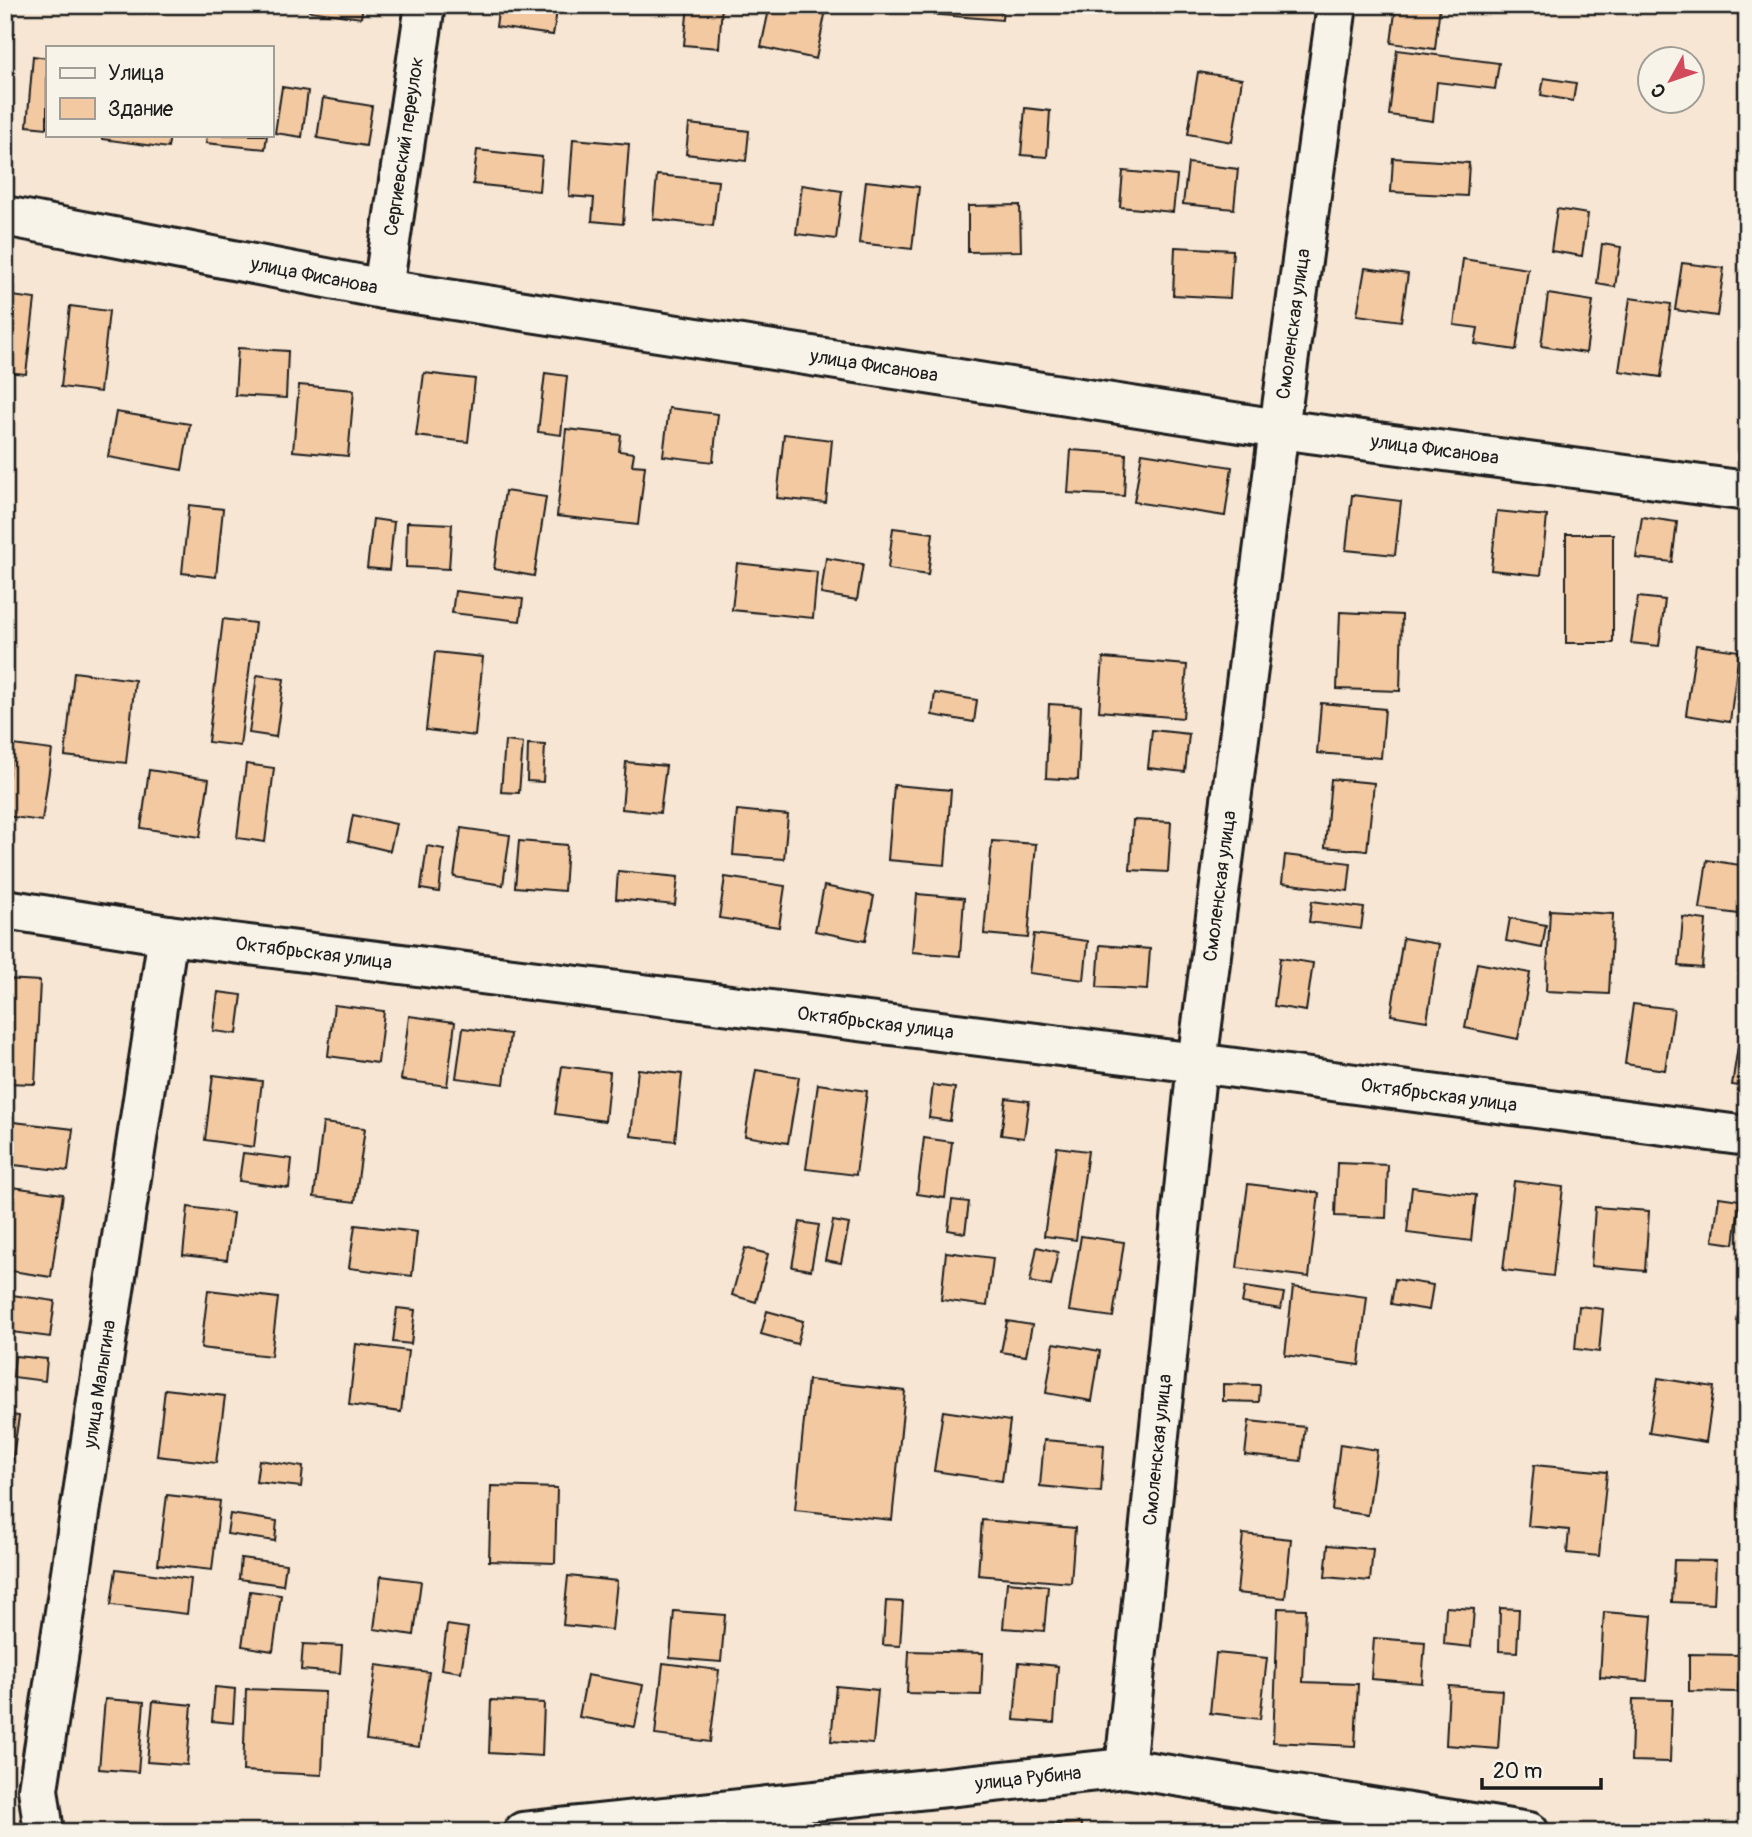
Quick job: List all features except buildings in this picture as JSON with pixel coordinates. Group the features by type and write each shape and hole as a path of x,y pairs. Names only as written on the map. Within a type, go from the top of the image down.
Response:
{"street":[{"name":"Сергиевский переулок","path":"383,289 425,5"},
{"name":"Смоленская улица","path":"1125,1768 1197,1063 1337,5"},
{"name":"улица Фисанова","path":"5,216 383,289 1279,429 1747,491"},
{"name":"Октябрьская улица","path":"5,909 168,935 1197,1063 1747,1136"},
{"name":"улица Малыгина","path":"44,1832 38,1789 168,935"},
{"name":"улица Рубина","path":"523,1832 617,1827 1125,1768 1528,1832"}]}
